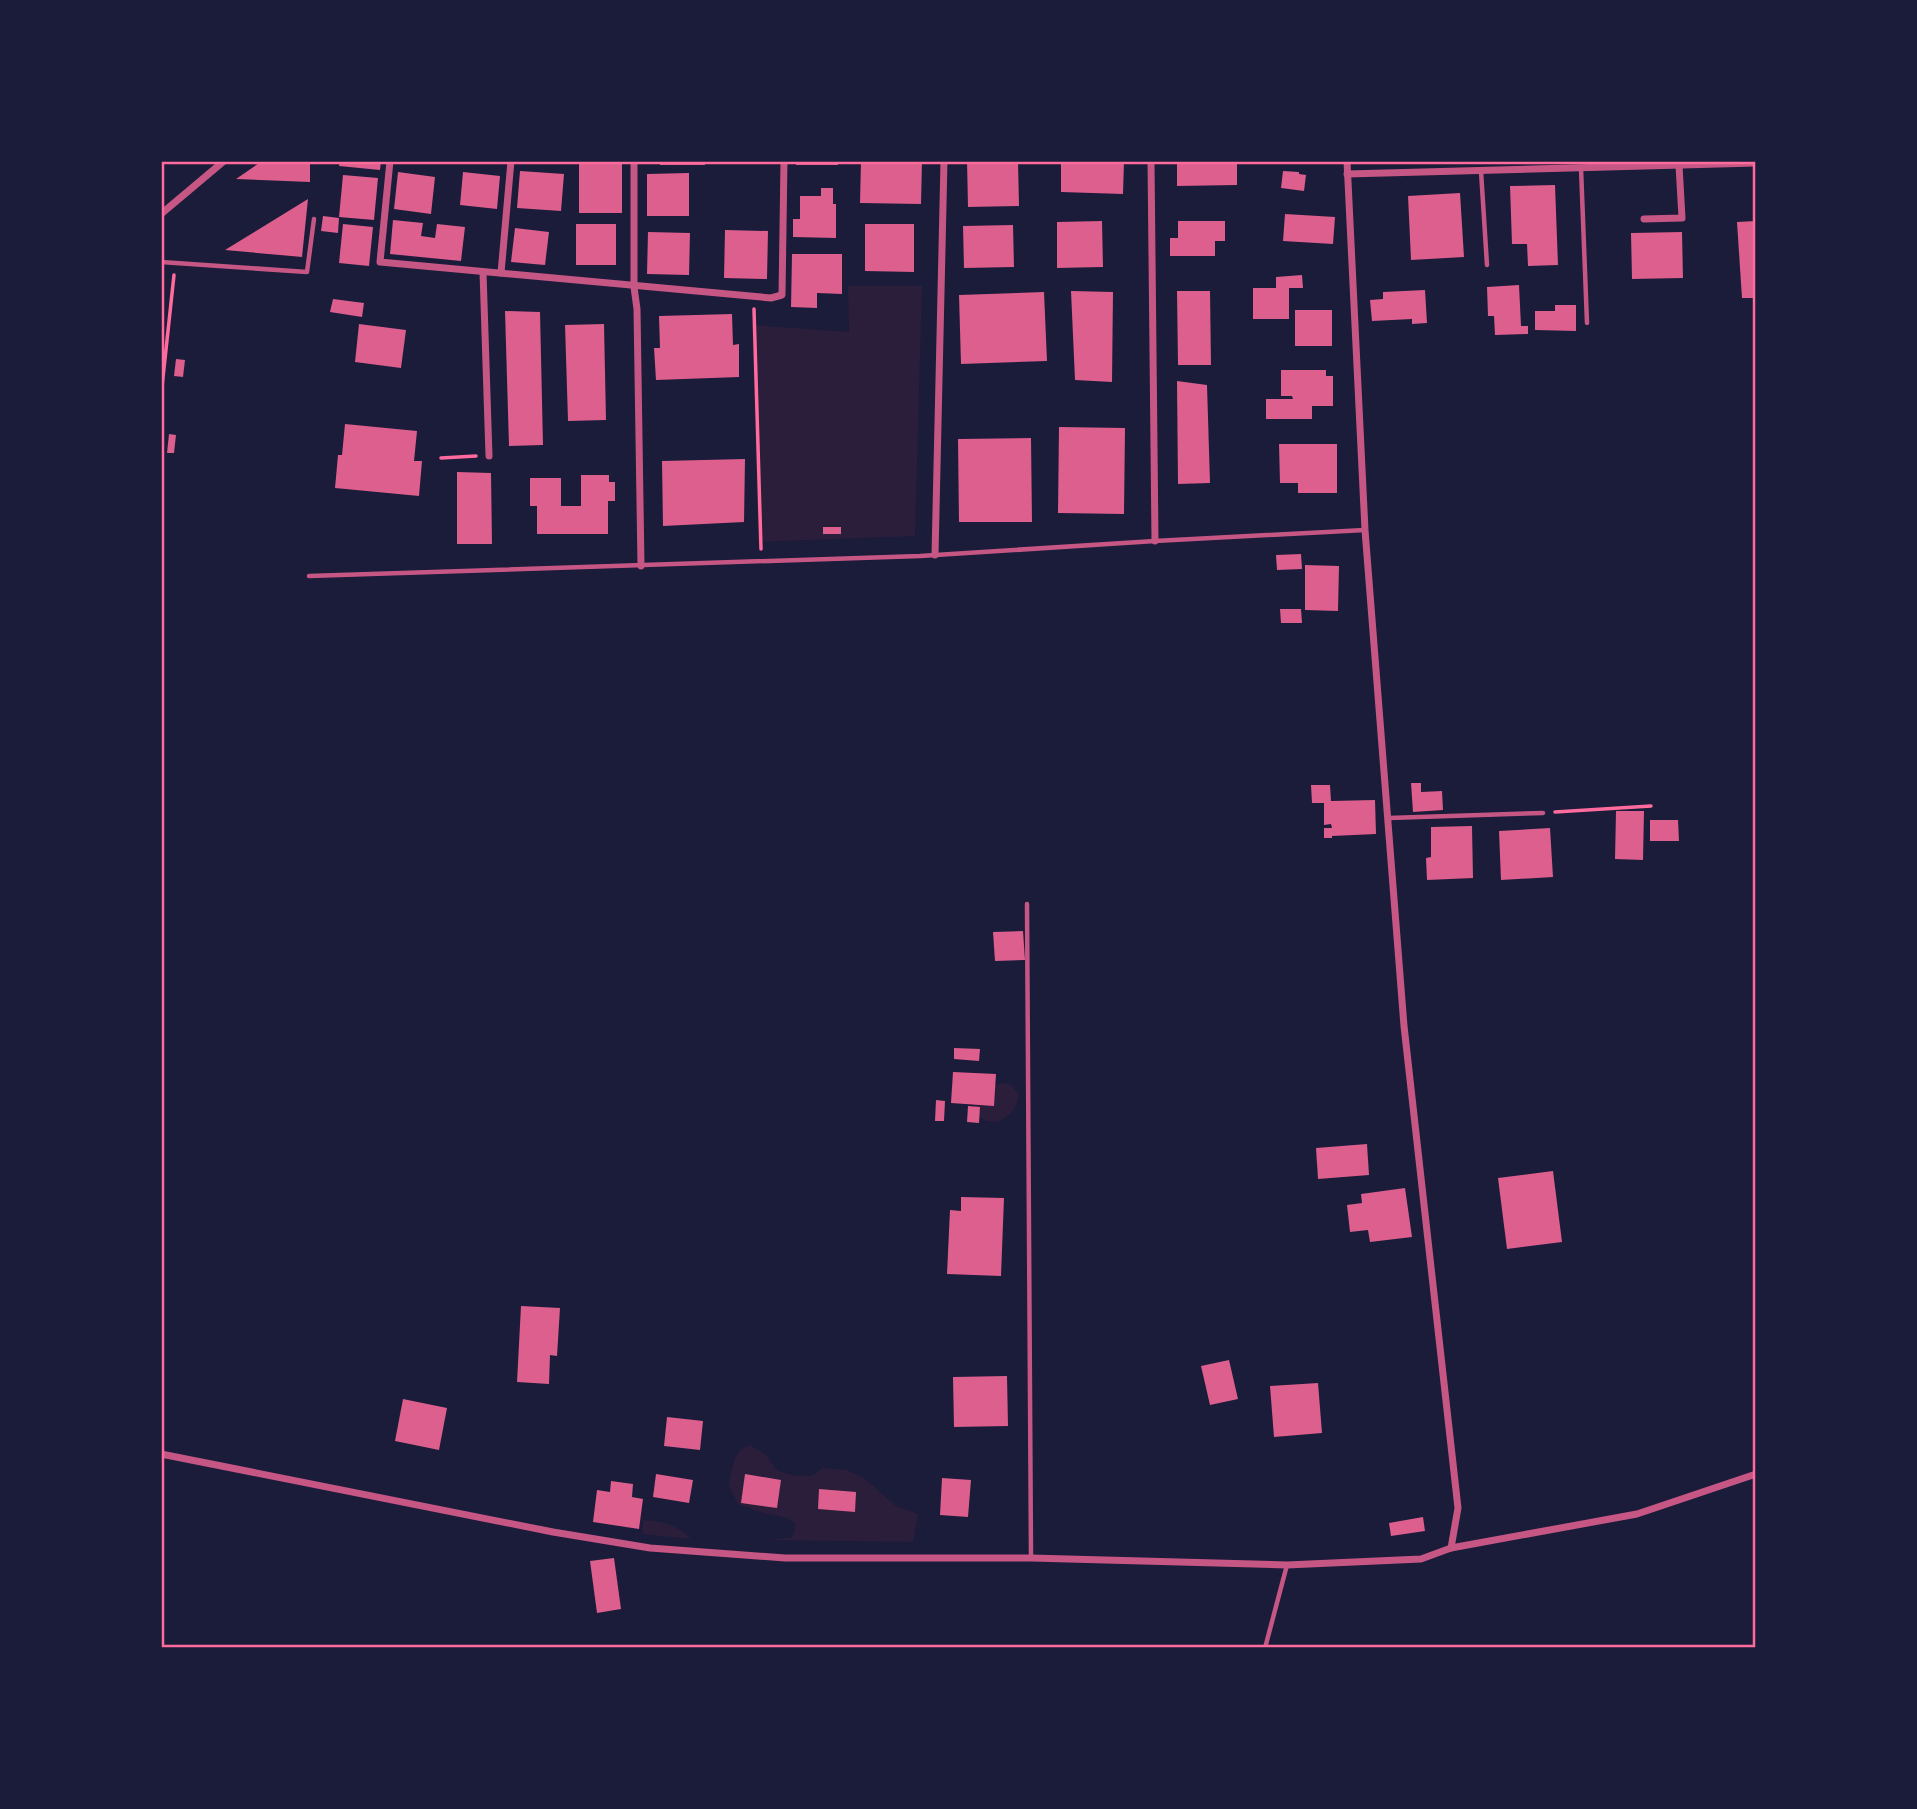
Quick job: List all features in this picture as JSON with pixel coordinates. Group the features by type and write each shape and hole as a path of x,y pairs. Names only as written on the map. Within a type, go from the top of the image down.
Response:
{"street":[{"path":"161,214 225,161"},
{"path":"390,161 380,262 771,298 782,295 784,161"},
{"path":"500,273 511,161"},
{"path":"634,161 634,287 641,566"},
{"path":"935,555 944,161"},
{"path":"1151,161 1156,541"},
{"path":"1347,161 1360,458 1404,1026 1458,1508 1451,1548"},
{"path":"1347,174 1756,163"},
{"path":"1644,219 1682,218 1679,165"},
{"path":"483,272 488,456"},
{"path":"161,1454 553,1532 650,1548 785,1558 1031,1558 1287,1564 1421,1559 1451,1548 1637,1514 1756,1474"}],"lane":[{"path":"1581,167 1587,323"},
{"path":"1481,170 1487,265"},
{"path":"161,262 307,272 314,219"},
{"path":"309,576 935,555 1365,530"},
{"path":"1389,818 1542,813"},
{"path":"1027,904 1031,1558"},
{"path":"1265,1648 1287,1564"}],"path":[{"path":"161,396 175,262"},
{"path":"754,296 761,562"},
{"path":"441,458 488,456"},
{"path":"1542,813 1651,806"}],"shaded area":[{"path":"848,286 922,286 915,536 758,542 752,325 849,332"},
{"path":"1007,1083 1019,1094 1011,1113 996,1122 981,1118 973,1101 998,1084"},
{"path":"750,1445 765,1454 778,1471 796,1476 812,1476 823,1468 847,1470 864,1478 896,1506 918,1514 913,1542 770,1540 791,1538 795,1524 787,1518 738,1504 729,1486 735,1458 741,1449"},
{"path":"643,1520 669,1525 691,1539 642,1534"}],"building":[{"path":"262,161 310,161 310,182 236,179"},
{"path":"340,161 381,161 380,170 339,166"},
{"path":"660,161 705,161 705,165 660,165"},
{"path":"723,161 769,161 769,164 723,164"},
{"path":"796,161 838,161 838,165 796,165"},
{"path":"861,161 922,161 921,204 860,203"},
{"path":"967,161 1018,161 1019,206 968,207"},
{"path":"1061,161 1124,161 1123,194 1061,192"},
{"path":"1177,161 1237,161 1237,185 1177,186"},
{"path":"579,164 622,164 622,213 579,213"},
{"path":"520,171 564,174 561,211 517,208"},
{"path":"1283,171 1306,175 1304,191 1281,188"},
{"path":"398,172 435,177 431,214 394,209"},
{"path":"463,172 500,176 497,209 460,205"},
{"path":"689,173 689,216 647,216 647,174"},
{"path":"343,175 378,178 374,220 339,217"},
{"path":"1555,185 1558,265 1528,266 1527,244 1512,244 1510,186"},
{"path":"821,188 833,188 836,238 793,237 793,219 800,219 800,196 821,196"},
{"path":"1460,193 1464,257 1411,260 1408,196"},
{"path":"308,199 302,257 225,250"},
{"path":"1285,214 1335,217 1333,244 1283,241"},
{"path":"323,216 339,218 338,233 321,231"},
{"path":"393,220 423,223 421,236 435,238 437,224 465,227 461,261 390,254"},
{"path":"1102,221 1103,267 1057,268 1057,222"},
{"path":"1178,221 1225,221 1225,241 1215,241 1215,256 1170,256 1170,238 1178,238"},
{"path":"1756,221 1756,298 1742,298 1737,222"},
{"path":"343,224 373,227 369,266 339,263"},
{"path":"576,224 616,224 616,265 576,265"},
{"path":"865,224 914,224 914,272 865,271"},
{"path":"1013,225 1014,267 964,268 963,226"},
{"path":"515,228 549,232 545,265 511,262"},
{"path":"725,230 768,231 767,279 724,278"},
{"path":"648,232 690,233 689,275 647,274"},
{"path":"1682,232 1683,278 1632,279 1631,233"},
{"path":"792,254 842,254 842,294 817,293 817,308 791,307"},
{"path":"1302,275 1303,288 1289,288 1289,319 1253,319 1253,288 1276,288 1276,277"},
{"path":"1519,285 1521,326 1528,326 1528,334 1495,335 1494,316 1488,316 1487,287"},
{"path":"1425,290 1427,323 1412,324 1412,319 1372,321 1370,300 1383,299 1383,292"},
{"path":"1071,291 1113,292 1112,382 1075,380"},
{"path":"1177,291 1210,291 1211,365 1178,365"},
{"path":"1044,292 1047,361 961,364 959,295"},
{"path":"333,299 364,303 362,317 330,312"},
{"path":"1555,305 1576,305 1576,331 1535,330 1535,311 1555,311"},
{"path":"1295,310 1332,310 1332,346 1295,346"},
{"path":"505,311 540,312 543,445 509,446"},
{"path":"732,314 733,345 739,344 739,377 656,380 654,348 660,348 659,316"},
{"path":"359,324 406,330 401,368 355,362"},
{"path":"604,324 606,420 568,421 565,325"},
{"path":"176,359 185,360 183,377 174,376"},
{"path":"1281,370 1326,370 1326,376 1333,376 1333,406 1312,406 1312,419 1266,419 1266,399 1293,399 1292,396 1281,396"},
{"path":"1177,381 1207,385 1210,483 1178,484"},
{"path":"345,424 417,431 414,461 422,461 419,496 335,488 338,455 342,455"},
{"path":"1059,427 1125,428 1124,514 1058,513"},
{"path":"169,434 176,435 174,453 167,453"},
{"path":"1031,438 1032,522 959,522 958,439"},
{"path":"1279,444 1337,444 1337,493 1298,493 1298,483 1280,483"},
{"path":"745,459 744,522 663,526 662,461"},
{"path":"457,472 491,473 492,544 457,544"},
{"path":"581,475 609,475 609,482 615,482 615,501 608,501 608,534 537,534 537,506 530,506 530,478 561,478 561,506 581,506"},
{"path":"823,527 841,527 841,534 823,534"},
{"path":"1301,554 1302,569 1277,570 1276,555"},
{"path":"1305,565 1339,566 1338,611 1305,610"},
{"path":"1280,609 1301,609 1302,623 1281,623"},
{"path":"1411,783 1421,783 1421,792 1442,791 1443,810 1413,812"},
{"path":"1311,785 1330,785 1331,801 1375,800 1376,834 1324,838 1324,828 1332,828 1331,824 1324,825 1324,803 1312,803"},
{"path":"1616,811 1644,811 1643,860 1615,859"},
{"path":"1650,820 1678,820 1679,841 1650,841"},
{"path":"1472,826 1473,878 1427,880 1426,858 1431,857 1431,827"},
{"path":"1550,828 1553,877 1501,880 1499,831"},
{"path":"1023,931 1025,960 995,961 993,932"},
{"path":"954,1048 980,1049 979,1061 954,1059"},
{"path":"953,1072 996,1074 994,1106 951,1103"},
{"path":"936,1100 945,1101 944,1121 935,1121"},
{"path":"968,1106 980,1107 979,1123 967,1122"},
{"path":"1367,1144 1369,1175 1318,1179 1316,1148"},
{"path":"1553,1171 1562,1242 1507,1249 1498,1178"},
{"path":"1405,1188 1412,1237 1370,1242 1368,1230 1350,1232 1347,1205 1362,1203 1361,1194"},
{"path":"961,1197 1004,1198 1001,1276 947,1274 950,1210 961,1211"},
{"path":"521,1306 560,1308 557,1356 550,1355 549,1384 517,1382"},
{"path":"1229,1360 1238,1399 1210,1405 1201,1366"},
{"path":"1007,1376 1008,1426 954,1427 953,1377"},
{"path":"1318,1383 1322,1433 1274,1437 1270,1386"},
{"path":"403,1399 447,1408 439,1450 395,1441"},
{"path":"667,1417 703,1421 700,1450 664,1446"},
{"path":"656,1474 693,1480 689,1503 653,1497"},
{"path":"745,1474 781,1480 777,1508 741,1503"},
{"path":"942,1478 971,1480 968,1517 940,1515"},
{"path":"611,1481 633,1484 632,1497 643,1499 639,1529 593,1522 597,1490 610,1492"},
{"path":"819,1489 856,1492 855,1512 818,1509"},
{"path":"1423,1517 1425,1531 1391,1536 1389,1523"},
{"path":"614,1558 621,1609 597,1613 590,1561"}]}
